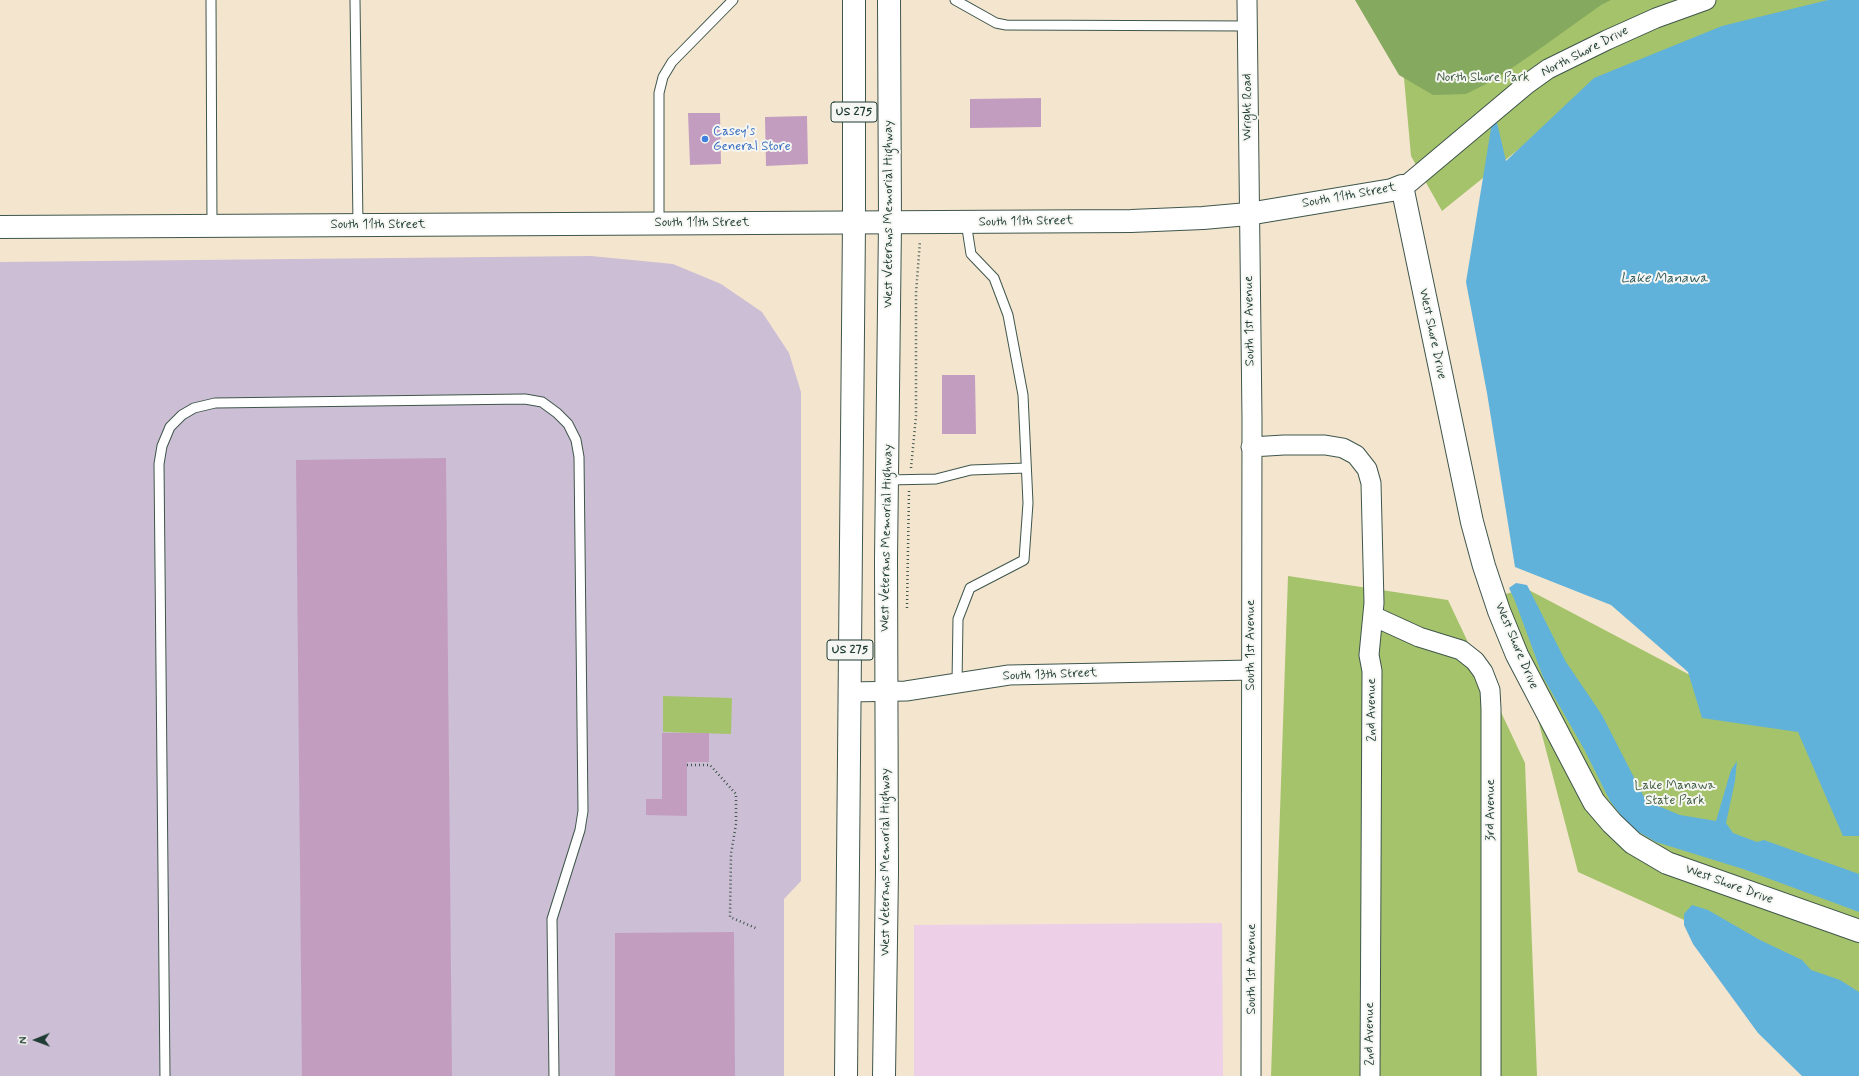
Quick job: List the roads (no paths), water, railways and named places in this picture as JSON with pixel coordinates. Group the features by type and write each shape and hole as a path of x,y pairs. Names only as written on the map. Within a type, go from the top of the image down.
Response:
{"street":[{"name":"US 275","path":"846,1076 854,223 854,0"},
{"name":"West Veterans Memorial Highway","path":"884,1076 887,872 886,692 890,223 889,0"},
{"name":"Wright Road","path":"1247,0 1248,214"},
{"name":"North Shore Drive","path":"1402,186 1409,183 1516,92 1548,69 1621,33 1656,18 1706,0"},
{"name":"South 11th Street","path":"0,227 1131,221 1203,218 1248,214 1392,190 1402,186"},
{"name":"West Shore Drive","path":"1402,186 1472,522 1484,566 1499,611 1517,655 1594,802 1612,823 1633,843 1667,863 1859,931"},
{"name":"South 1st Avenue","path":"1248,214 1251,447 1251,1076"},
{"name":"2nd Avenue","path":"1251,447 1325,445 1343,448 1356,455 1366,469 1371,483 1373,616 1370,655 1372,670 1370,1076"},
{"name":"3rd Avenue","path":"1373,616 1419,637 1461,650 1475,661 1483,672 1490,690 1491,1076"},
{"name":"South 13th Street","path":"849,692 906,691 1009,675 1251,670"}],"lane":[{"path":"211,0 212,226"},
{"path":"355,0 358,225"},
{"path":"659,223 659,93 663,78 672,62 733,0"},
{"path":"955,0 996,23 1006,25 1248,26"},
{"path":"957,683 958,620 970,588 1024,560 1028,503 1023,395 1008,316 994,278 971,254 966,222"},
{"path":"165,1076 159,464 162,446 170,427 182,415 194,408 215,403 525,399 542,402 557,413 568,424 576,440 579,457 583,811 580,830 552,919 554,1076"},
{"path":"888,480 936,479 971,470 1026,468"}],"water":[{"name":"Lake Manawa","path":"1828,0 1859,0 1859,836 1843,836 1798,732 1702,718 1688,672 1611,605 1515,567 1487,393 1466,282 1494,110 1506,161 1594,78 1722,26"},
{"path":"1516,583 1527,585 1566,662 1602,715 1646,801 1680,815 1716,821 1731,770 1737,761 1735,781 1726,823 1733,833 1757,842 1764,840 1859,874 1859,912 1743,869 1656,842 1630,827 1610,801 1584,749 1543,677 1509,588"},
{"path":"1692,905 1708,910 1760,940 1802,960 1811,970 1840,980 1859,992 1859,1076 1802,1076 1758,1033 1693,944 1684,925 1684,914"}],"place":[{"name":"Casey's General Store","path":"705,139"}],"park label":[{"name":"North Shore Park","path":"1483,78"},
{"name":"Lake Manawa State Park","path":"1675,794"}]}
